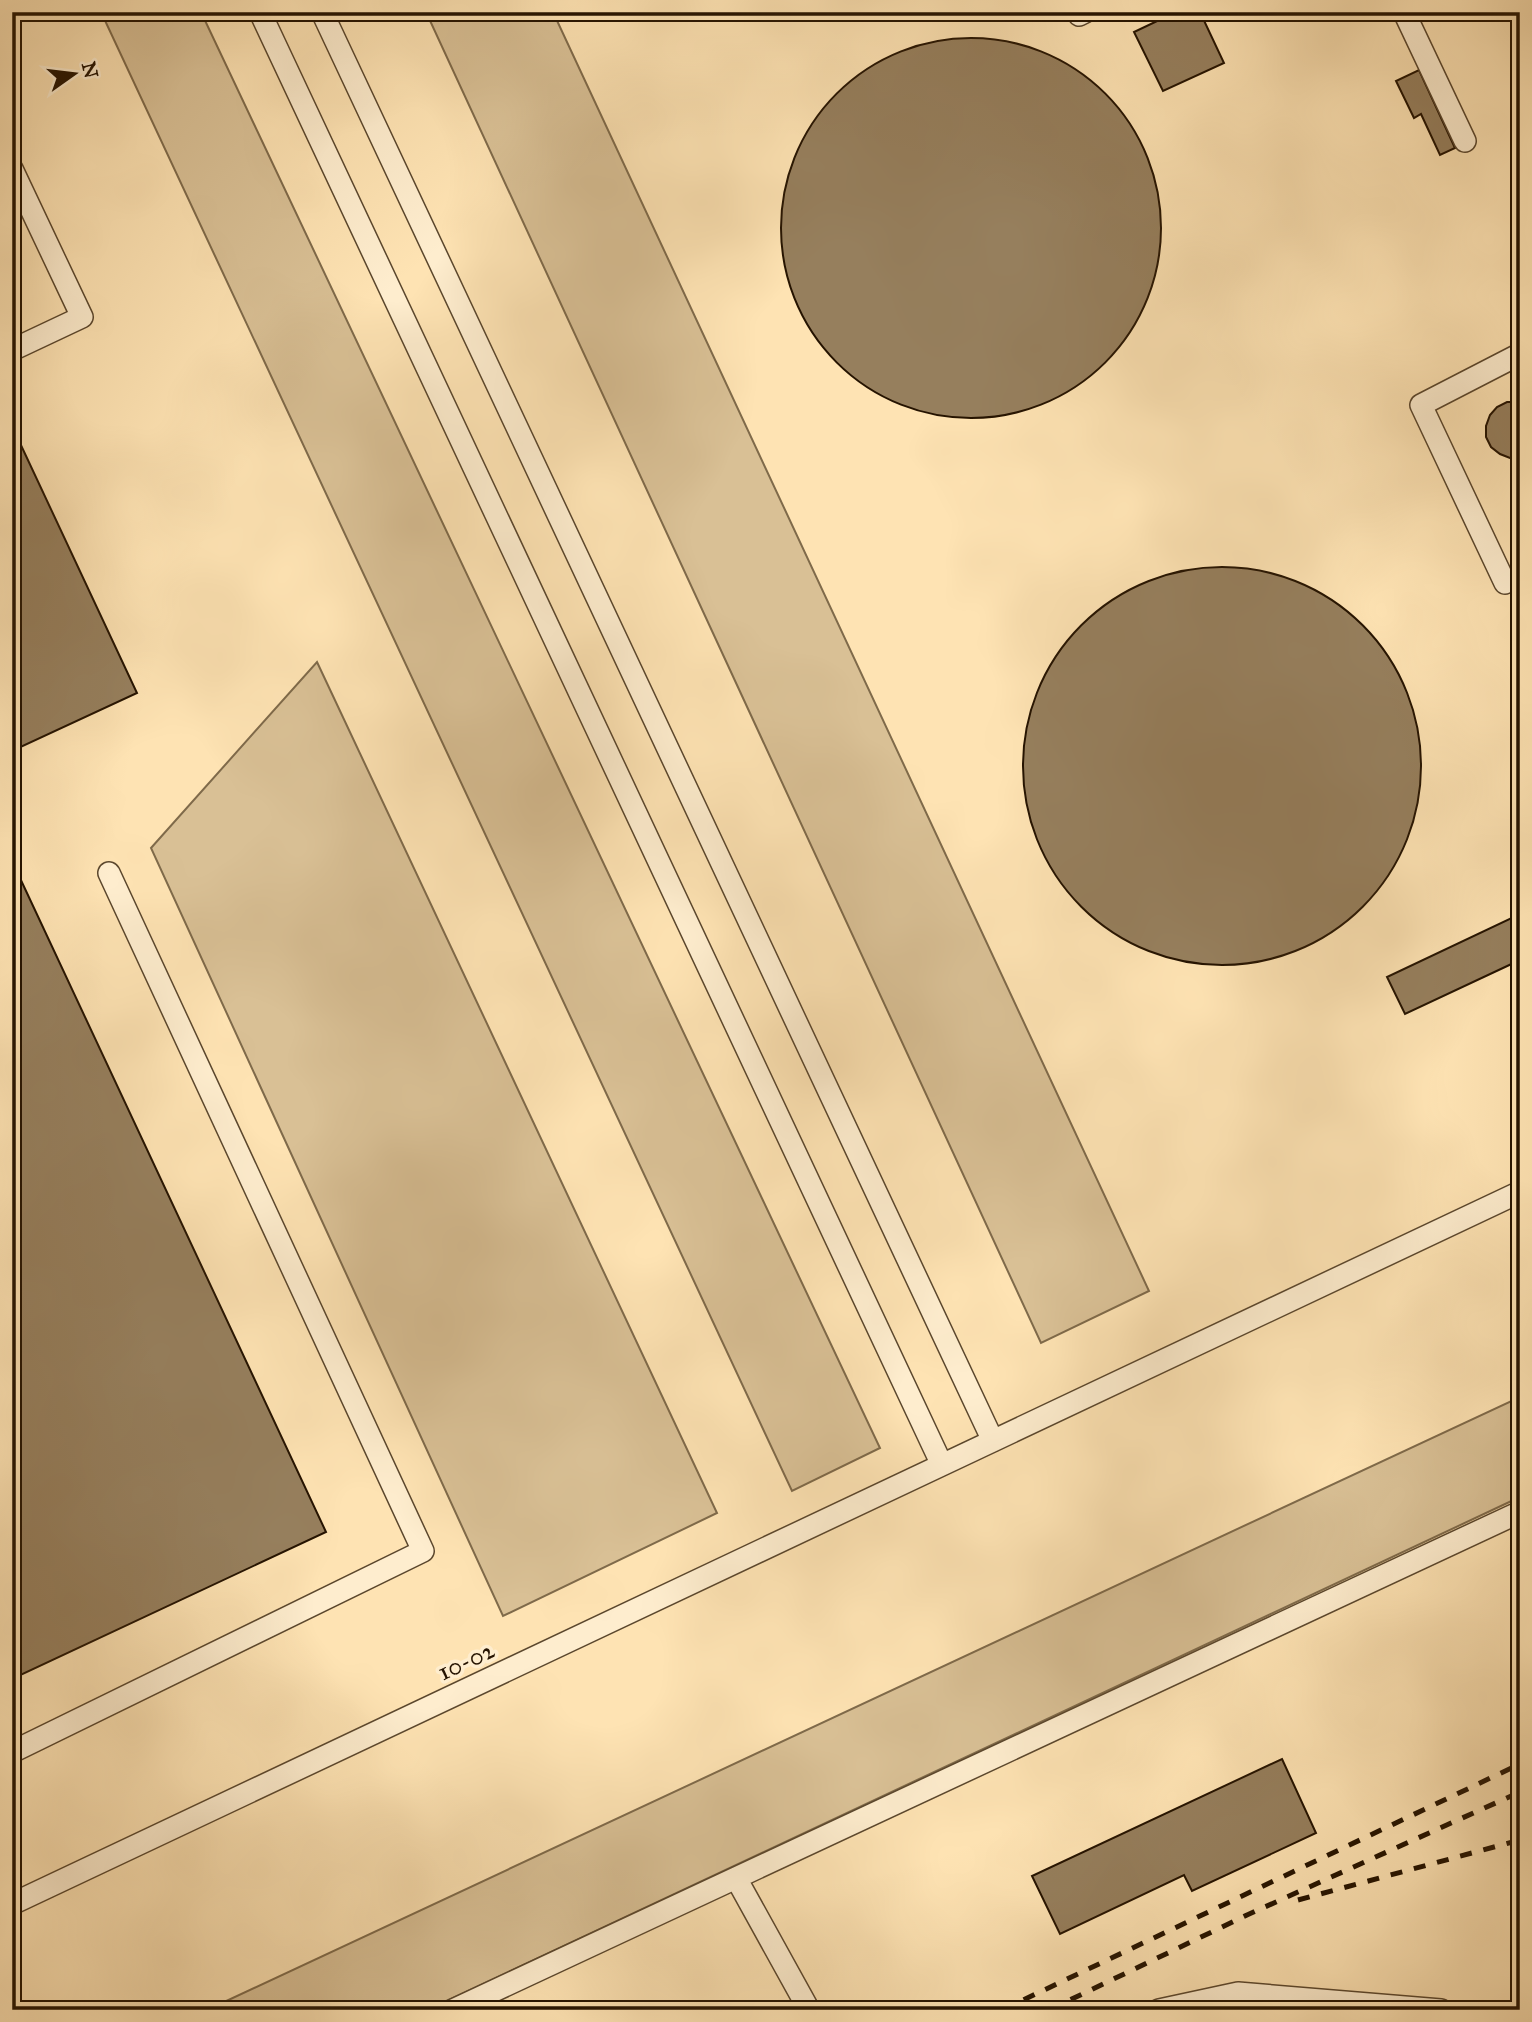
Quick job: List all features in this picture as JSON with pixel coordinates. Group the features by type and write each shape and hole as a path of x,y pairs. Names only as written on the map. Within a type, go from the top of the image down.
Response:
{"lane":[{"path":"260,12 942,1465"},
{"path":"322,12 993,1441"},
{"path":"1404,12 1465,141"},
{"path":"12,169 82,317 12,350"},
{"path":"1505,583 1421,405 1520,354"},
{"path":"12,1752 423,1550 109,873"},
{"name":"10-02","path":"12,1904 1520,1192"},
{"path":"453,2010 1520,1512"},
{"path":"736,1878 810,2010"},
{"path":"1159,2010 1238,1993 1441,2010"}],"shaded area":[{"path":"101,12 201,12 880,1448 792,1491"},
{"path":"426,12 553,12 1149,1291 1041,1343"},
{"path":"317,662 717,1513 503,1616 151,848"},
{"path":"1520,1397 1520,1497 427,2010 207,2010"}],"building":[{"path":"1176,12 1200,12 1224,63 1163,91 1134,32"},
{"path":"1507,12 1520,12 1520,40"},
{"path":"971,38 1008,42 1044,52 1092,81 1118,107 1147,155 1157,191 1161,228 1157,265 1147,301 1118,349 1092,375 1044,404 1008,414 971,418 934,414 898,404 850,375 824,349 795,301 785,265 781,228 785,191 795,155 824,107 850,81 898,52 934,42"},
{"path":"1419,70 1455,148 1440,155 1421,114 1414,118 1396,81"},
{"path":"1507,402 1520,402 1520,458 1500,454 1491,447 1486,437 1490,415 1497,407"},
{"path":"12,426 137,693 12,751"},
{"path":"1222,567 1261,571 1298,583 1332,601 1362,626 1387,656 1405,690 1417,727 1421,766 1417,805 1405,842 1387,876 1362,906 1332,931 1298,949 1261,961 1222,965 1183,961 1146,949 1112,931 1082,906 1057,876 1039,842 1027,805 1023,766 1027,727 1039,690 1057,656 1082,626 1112,601 1146,583 1183,571"},
{"path":"12,861 326,1532 12,1679"},
{"path":"1520,914 1520,960 1405,1014 1387,977"},
{"path":"1282,1759 1316,1833 1192,1891 1184,1875 1060,1934 1032,1876"}],"railway":[{"path":"1002,2010 1520,1764"},
{"path":"1049,2010 1247,1915 1520,1792"},
{"path":"1298,1900 1520,1840"}]}
